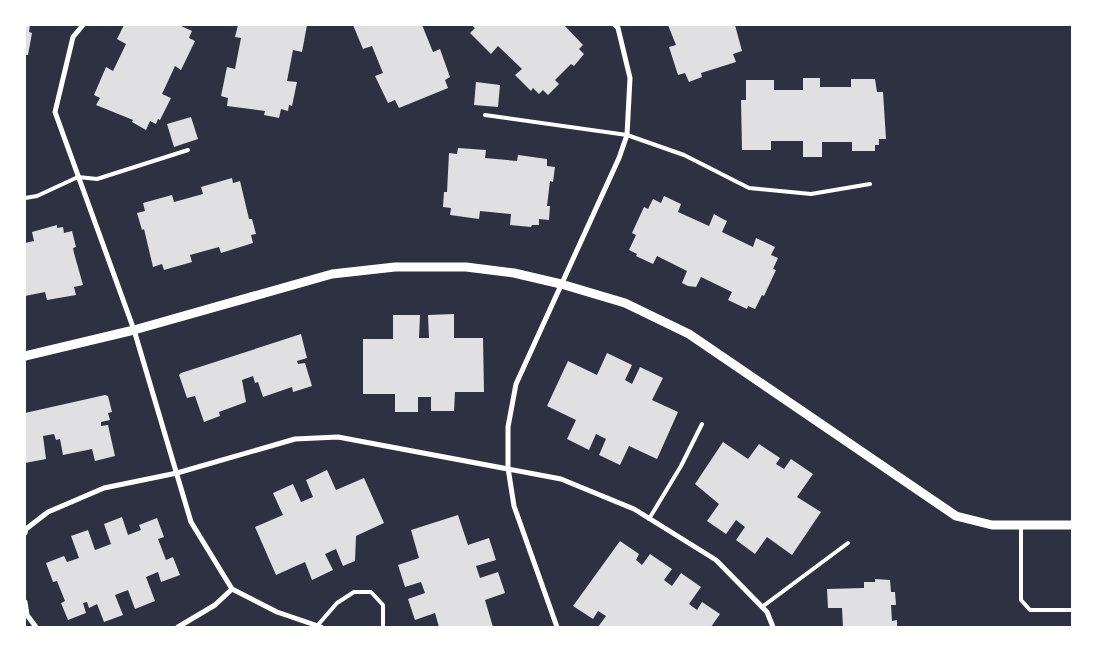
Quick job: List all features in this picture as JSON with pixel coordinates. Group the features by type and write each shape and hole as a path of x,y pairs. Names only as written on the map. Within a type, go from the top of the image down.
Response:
{"street":[{"path":"83,25 73,37 55,112 134,330 191,522 232,588 277,612 319,626"},
{"path":"557,627 514,506 508,468 508,427 516,384 619,158 627,135 630,78 618,28 615,25"},
{"path":"25,356 134,330 332,274 395,267 466,267 514,273 561,284 625,303 689,334 956,516 992,525 1072,525"},
{"path":"25,530 48,512 104,488 176,473 295,439 338,437 561,479 634,509 716,560 767,612 773,627"},
{"path":"178,627 215,605 232,588"},
{"path":"25,602 27,615 36,627"}],"lane":[{"path":"485,115 627,135 684,155 749,188 811,194 870,184"},
{"path":"25,198 36,196 78,177 97,179 188,150"},
{"path":"650,519 681,466 702,424"},
{"path":"1021,525 1021,600 1030,610 1072,610"},
{"path":"762,607 848,543"},
{"path":"319,626 337,603 354,592 371,592 383,605 383,627"}],"building":[{"path":"25,25 30,25 29,32 32,33 28,55 25,55"},
{"path":"124,25 179,25 192,31 189,38 195,41 181,70 175,66 162,94 171,98 160,120 158,119 156,124 150,121 146,130 132,122 133,120 96,105 100,98 94,95 106,67 113,71 126,44 117,39"},
{"path":"238,25 307,25 302,52 293,50 287,81 297,82 292,106 289,105 288,111 281,109 279,118 264,115 265,111 227,106 228,98 221,96 227,67 235,69 241,38 235,37"},
{"path":"353,25 422,25 433,52 440,49 450,77 445,80 448,88 399,108 395,100 388,103 375,76 383,73 372,46 363,49"},
{"path":"471,25 564,25 583,45 579,49 584,54 574,66 571,64 555,80 559,84 548,95 543,90 539,94 533,88 531,91 515,75 522,69 498,46 491,54 470,33 475,28"},
{"path":"668,25 735,25 742,51 733,54 736,62 701,73 702,77 689,82 685,73 678,75 669,47 676,45"},
{"path":"803,78 820,78 820,87 851,87 851,79 875,79 877,92 883,92 886,139 879,139 879,145 875,145 875,151 852,151 852,142 822,142 822,157 803,157 803,141 771,141 771,150 742,150 741,100 746,100 746,80 774,80 774,90 803,90"},
{"path":"476,82 500,85 498,107 474,105"},
{"path":"191,117 198,139 174,147 167,124"},
{"path":"458,148 486,150 485,158 517,161 518,155 547,159 547,166 555,167 553,182 550,181 547,206 550,206 549,220 539,219 539,225 532,225 531,227 510,225 511,214 480,211 479,219 450,215 451,208 443,207 444,192 447,192 449,153 457,154"},
{"path":"232,178 233,183 240,181 249,219 252,219 256,234 251,235 253,243 221,253 219,247 190,255 192,262 164,270 162,264 153,267 144,229 142,230 137,213 145,211 143,203 172,195 174,202 203,194 201,187"},
{"path":"664,196 681,204 678,212 709,226 714,214 727,221 722,232 753,247 756,238 775,247 771,255 778,258 773,269 776,270 764,296 762,295 755,309 748,306 747,309 728,300 732,292 701,277 696,287 688,286 682,283 687,271 657,256 653,264 636,256 637,254 629,250 636,235 632,233 644,207 648,209 653,199 661,203"},
{"path":"57,225 57,228 63,227 64,233 72,231 76,247 73,248 74,253 83,285 74,287 76,295 47,300 45,292 25,296 25,243 34,241 32,232"},
{"path":"454,314 454,338 483,338 484,392 455,392 454,411 431,411 431,397 418,397 418,412 395,412 395,394 363,394 363,339 393,339 393,315 420,315 419,338 429,338 428,315"},
{"path":"301,334 307,358 297,361 298,364 305,363 312,386 293,392 292,387 263,397 258,382 255,383 253,376 242,380 246,402 219,412 220,416 204,422 195,396 187,398 179,375 181,373"},
{"path":"607,353 632,365 625,380 632,384 640,367 663,378 652,400 678,412 657,459 629,446 620,465 599,455 606,439 596,434 589,450 567,439 576,420 547,406 568,361 597,375"},
{"path":"105,395 108,396 112,412 108,413 110,420 101,422 101,426 108,425 115,456 95,461 92,449 63,455 60,439 56,440 54,434 43,436 46,459 25,463 25,413"},
{"path":"723,442 748,459 759,444 780,458 776,464 784,469 791,459 813,474 797,497 821,512 792,555 767,537 755,554 736,540 745,527 736,520 726,534 707,521 719,504 695,484"},
{"path":"327,470 336,490 364,478 384,523 356,536 355,561 343,566 336,549 325,554 333,570 312,580 305,562 276,575 255,527 283,515 273,493 293,484 301,502 313,497 306,480"},
{"path":"458,515 468,545 489,538 496,560 476,566 480,578 498,572 505,593 485,600 493,627 439,627 435,613 415,620 408,599 425,593 421,582 405,587 398,565 419,558 411,530"},
{"path":"122,517 128,535 141,530 139,525 157,518 164,537 158,539 166,560 173,557 180,575 161,582 158,572 146,577 155,601 135,609 128,590 115,595 123,615 104,622 97,604 89,608 87,602 83,603 86,613 68,620 61,603 65,601 57,581 53,582 46,563 64,556 67,562 79,558 71,536 88,530 95,550 111,544 104,524"},
{"path":"620,541 639,554 636,560 642,565 650,554 672,569 664,580 672,586 681,573 701,587 689,604 697,610 702,602 720,614 711,627 598,627 606,616 598,611 593,619 573,606"},
{"path":"875,579 890,580 891,592 895,592 896,605 891,605 892,621 897,620 897,627 843,627 842,608 828,608 827,589 864,588 864,582 875,582"}]}
